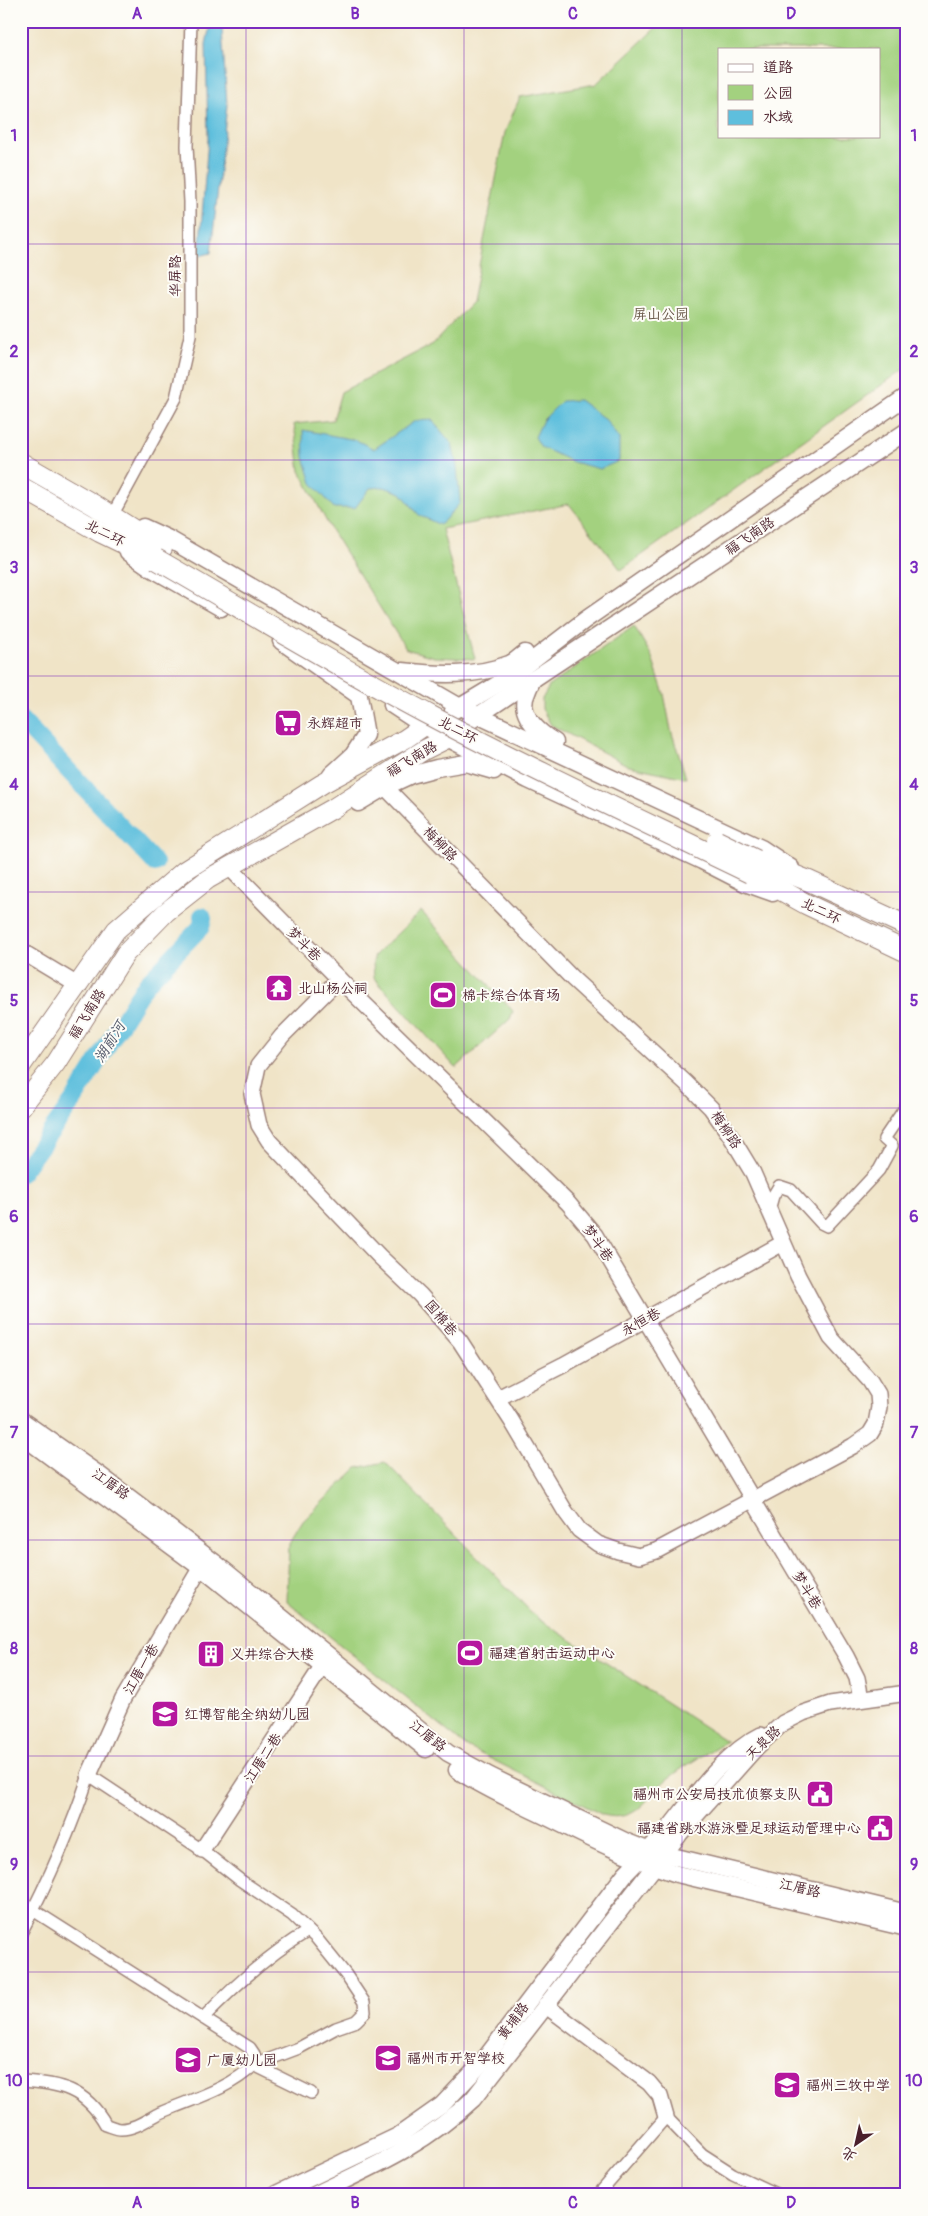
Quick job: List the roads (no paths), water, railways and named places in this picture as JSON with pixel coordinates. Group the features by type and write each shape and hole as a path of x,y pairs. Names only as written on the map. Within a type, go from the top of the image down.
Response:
{"highway":[{"name":"北二环","path":"21,463 94,505 159,554"},
{"name":"北二环","path":"21,487 100,532 159,554 437,705 753,866 806,904 907,952"},
{"name":"北二环","path":"753,866 809,881 907,926"}],"main road":[{"name":"福飞南路","path":"21,1066 79,986 116,930 184,871 322,784 405,739 513,675 609,604 907,396"},
{"name":"福飞南路","path":"21,1107 56,1063 125,954 166,912 208,878 332,809 446,738 907,431"},
{"path":"94,505 169,539 460,707 761,848 809,881"},
{"path":"100,532 151,568 404,712 424,726 528,780 745,883 806,904"},
{"path":"394,670 431,674 461,674 510,664 588,605 609,604"},
{"path":"281,641 359,696 366,735 353,755 322,784"},
{"path":"331,671 348,642"},
{"path":"533,679 524,700 527,714 540,733 657,792 662,802"},
{"path":"229,867 320,826 385,786 420,773 466,763 528,780"},
{"path":"579,804 594,770"},
{"name":"江厝路","path":"21,1420 100,1476 214,1562 448,1753 490,1776 627,1842 642,1855"},
{"name":"江厝路","path":"21,1435 201,1568 323,1665 404,1733 466,1776 642,1855 658,1860 907,1913"},
{"name":"黄埔路","path":"274,2195 398,2136 428,2116 455,2093 480,2065 642,1855 671,1835"},
{"name":"黄埔路","path":"314,2195 401,2153 447,2123 473,2099 485,2086 545,2005 658,1860 671,1835"},
{"name":"江厝路","path":"658,1860 677,1874 907,1928"}],"street":[{"name":"华屏路","path":"113,514 176,398 190,336 190,202 187,146 191,21"},
{"name":"梅柳路","path":"385,786 573,979 686,1082 711,1108 730,1134 753,1173 783,1243 830,1338 870,1380 878,1394 879,1407 876,1424 870,1434 752,1501"},
{"name":"梦斗巷","path":"229,867 568,1203 605,1250 752,1501 846,1656 857,1678 861,1699"},
{"path":"21,951 79,986"},
{"name":"国棉巷","path":"339,978 282,1036 258,1066 252,1094 259,1126 269,1141 420,1295 460,1341 498,1398 565,1511 579,1530 598,1544 639,1556 656,1551 752,1501"},
{"path":"769,1210 773,1196 779,1186 791,1190 821,1223 827,1226 879,1170 892,1146 884,1139 907,1105"},
{"name":"永恒巷","path":"498,1398 647,1320 783,1243"},
{"name":"江厝一巷","path":"89,1775 123,1699 201,1568"},
{"name":"江厝二巷","path":"202,1850 323,1665"},
{"name":"天泉路","path":"671,1835 699,1810 775,1728 809,1711 830,1704 907,1693"},
{"path":"21,1933 72,1825 89,1775 202,1850 240,1880 292,1915 308,1931 357,1991 364,2002 365,2012 356,2021 336,2028 299,2048 254,2066 244,2075 212,2092 133,2127 120,2129 106,2125 97,2110 74,2092 50,2082 21,2081"},
{"path":"33,1910 250,2048 254,2054 254,2066"},
{"path":"203,2018 248,1975 286,1944 308,1931"},
{"path":"545,2005 649,2083 660,2096 666,2117 702,2154 733,2174 778,2195"},
{"path":"254,2066 311,2092"},
{"path":"598,2195 666,2117"}],"water":[{"path":"211,21 224,21 222,29 227,105 211,253 199,256 208,138 206,44"},
{"path":"579,400 606,420 619,439 619,461 600,469 573,462 541,447 535,437 543,420 562,401"},
{"path":"432,420 452,444 457,466 460,503 440,525 419,515 401,493 384,487 370,488 355,508 334,508 312,483 304,457 303,430 356,440 374,449 415,421"}],"waterway":[{"name":"湖前河","path":"21,720 155,863"},
{"name":"湖前河","path":"21,1173 73,1101 147,983 201,927 202,916"}],"place":[{"name":"永辉超市","path":"288,723"},
{"name":"北山杨公祠","path":"279,988"},
{"name":"棉卡综合体育场","path":"443,995"},
{"name":"福建省射击运动中心","path":"470,1653"},
{"name":"义井综合大楼","path":"211,1654"},
{"name":"红博智能全纳幼儿园","path":"165,1714"},
{"name":"福州市公安局技术侦察支队","path":"820,1794"},
{"name":"福建省跳水游泳暨足球运动管理中心","path":"880,1828"},
{"name":"福州市开智学校","path":"388,2058"},
{"name":"广厦幼儿园","path":"188,2060"},
{"name":"福州三牧中学","path":"787,2085"}],"park label":[{"name":"屏山公园","path":"661,314"}]}
